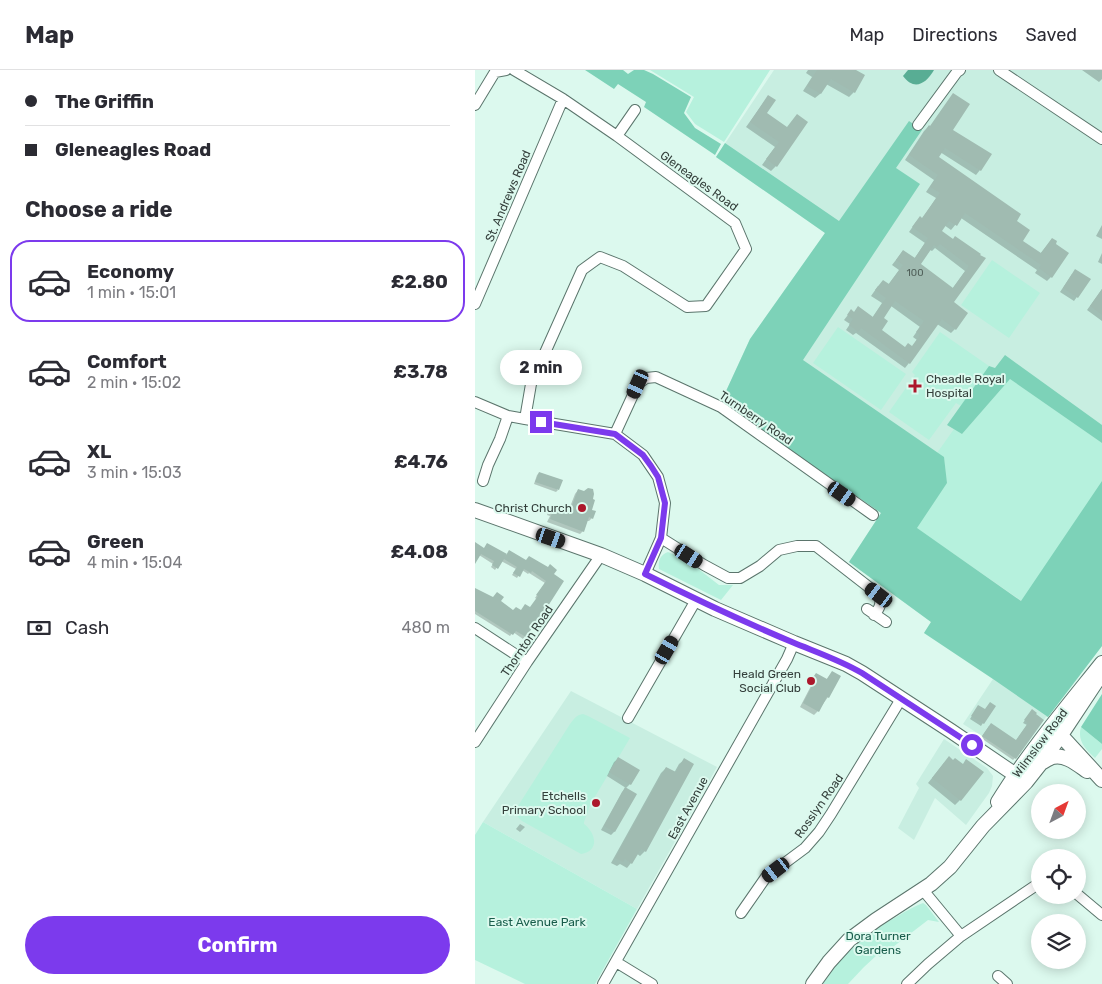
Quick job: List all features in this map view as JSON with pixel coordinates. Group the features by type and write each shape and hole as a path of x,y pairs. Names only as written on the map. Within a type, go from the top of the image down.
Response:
{"street":[{"path":"475,105 495,72 506,70"},
{"name":"Gleneagles Road","path":"514,70 563,99 617,136 735,223 746,249 706,306 687,308 623,266 600,257 582,270 531,384 525,419"},
{"path":"918,125 960,70"},
{"path":"999,70 1102,139"},
{"name":"St. Andrews Road","path":"475,304 563,99"},
{"path":"617,136 635,110"},
{"name":"Turnberry Road","path":"615,434 638,384 646,378 656,377 721,407 873,515"},
{"path":"475,402 508,416 615,434 643,455 658,477 665,503 661,538 645,574"},
{"path":"483,481 484,464 500,439 508,416"},
{"path":"475,510 601,555 793,643 847,664 951,731 1020,779"},
{"path":"661,538 728,578 740,578 760,566 779,550 797,546 815,546 879,595 881,601 879,608 871,612 885,622"},
{"name":"Thornton Road","path":"475,742 527,662 601,555"},
{"path":"627,718 696,600"},
{"path":"475,628 527,662"},
{"name":"East Avenue","path":"603,984 787,658 793,643"},
{"name":"Wilmslow Road","path":"1020,779 1041,763 1053,735 1102,663"},
{"name":"Wilmslow Road","path":"813,984 829,962 849,940 923,890 950,867 1102,673"},
{"name":"Rosslyn Road","path":"741,913 765,877 805,848 819,832 901,698"},
{"path":"1053,735 1100,779"},
{"path":"1041,763 1051,757 1070,759 1100,779"},
{"path":"907,984 961,936 1031,889"},
{"path":"923,890 961,936"},
{"path":"1086,902 1102,915"},
{"path":"616,962 652,984"},
{"path":"998,976 1007,984"}],"shaded area":[{"path":"585,70 623,70 628,74 634,70 644,70 691,97 684,113 695,128 721,144 715,155 644,107 646,102 618,84 614,89"},
{"name":"Cheadle Royal Hospital","path":"774,70 1102,70 1102,646 1048,717 1046,717 1017,758 963,724 993,679 924,633 931,622 849,562 881,513 721,402 750,339 825,233 716,157"},
{"path":"908,70 934,70 924,82 916,84 907,81 903,76"},
{"path":"909,121 922,130 896,168 920,184 803,360 944,457 947,483 917,528 1021,601 1102,481 1102,646 1048,717 924,633 931,622 849,562 881,513 721,402 750,339 825,233 716,157 725,143 839,221"},
{"path":"1005,355 1102,425 1102,443 1010,379 962,434 947,425 989,366 995,368"},
{"name":"Etchells Primary School","path":"571,691 717,767 637,909 483,822"},
{"path":"1102,694 1102,744 1081,727"},
{"path":"944,739 987,768 993,776 992,786 966,825 935,798 914,840 898,828 919,788 916,784"}],"green space":[{"path":"650,70 770,70 724,142 695,124 686,112 694,97"},
{"path":"992,260 1040,293 1009,338 961,305"},
{"path":"838,327 906,374 881,410 813,363"},
{"path":"940,332 989,366 961,406 956,403 929,440 889,412 915,375 912,372"},
{"path":"1010,379 1102,443 1102,481 1022,601 916,528 947,483 944,458 937,453 954,429 962,434"},
{"path":"668,552 688,561 719,585 733,585 721,600 659,569 660,559"},
{"path":"583,714 630,738 590,805 584,824 591,832 594,841 591,849 581,854 522,821 516,813 518,806 570,724 577,716"},
{"path":"1081,727 1102,744 1102,749 1095,758 1081,740"},
{"name":"East Avenue Park","path":"483,822 637,909 595,984 525,984 475,960 475,835"},
{"name":"Dora Turner Gardens","path":"923,903 939,922 928,920 880,957 877,955 848,984 823,984 835,965 859,942 886,923"}],"building":[{"path":"817,70 856,70 865,75 855,93 831,79 821,94 807,86"},
{"path":"953,93 970,104 953,130 992,154 981,171 945,148 939,157 1021,214 1017,221 1030,230 1023,241 1041,253 1052,238 1057,241 1056,244 1069,253 1052,278 1039,268 1041,265 965,213 957,226 949,221 942,231 953,239 955,236 986,258 954,302 968,313 956,330 942,319 910,364 861,328 858,332 849,325 853,319 847,315 851,309 854,312 858,306 873,317 886,298 875,290 883,280 889,284 903,265 896,260 903,250 915,258 928,238 912,227 920,216 922,218 940,193 930,187 938,175 909,155","holes":["940,244 969,266 953,288 921,264 934,245 937,247","895,301 924,321 916,332 920,335 912,346 908,343 905,347 882,330 888,321 884,318"]},
{"path":"768,95 776,100 767,113 787,127 797,114 808,122 777,167 766,159 779,142 750,122"},
{"path":"1075,269 1091,279 1078,298 1063,288"},
{"path":"1102,289 1102,315 1090,306"},
{"path":"539,472 563,480 559,490 535,482"},
{"name":"Christ Church","path":"588,488 593,489 593,499 595,500 592,510 596,511 593,519 589,517 584,532 550,519 552,513 549,512 551,505 570,511 578,489 584,491"},
{"path":"475,542 484,548 487,543 507,554 498,569 492,565 494,561 481,554 475,564"},
{"path":"509,550 526,560 529,556 548,567 550,564 557,570 554,574 564,581 526,637 516,631 513,635 475,611 475,588 493,597 497,592 504,597 501,601 513,610 516,607 521,610 525,604 530,607 538,596 536,595 546,581 532,571 531,573 524,569 520,577 513,573 517,567 504,559"},
{"path":"832,671 841,676 819,712 803,703 815,680 812,679 816,673 827,679"},
{"path":"990,702 996,706 984,724 971,716 978,705 985,709"},
{"path":"1032,709 1044,720 1016,759 982,736 991,723 1016,740 1028,723 1024,720"},
{"path":"949,756 963,764 966,759 984,772 961,801 932,778"},
{"path":"618,757 640,770 631,785 609,772"},
{"path":"684,758 694,764 646,852 641,849 632,864 625,859 623,862 615,858 666,767 676,772"},
{"path":"625,787 637,794 615,832 604,826"}],"place":[{"name":"Cheadle Royal Hospital","path":"915,386"},
{"name":"Christ Church","path":"582,508"},
{"name":"Heald Green Social Club","path":"811,681"},
{"name":"Etchells Primary School","path":"596,803"}],"route":[{"path":"541,422 615,434 643,455 651,466 658,477 665,503 661,538 645,574 715,609 847,664 972,745"}]}
